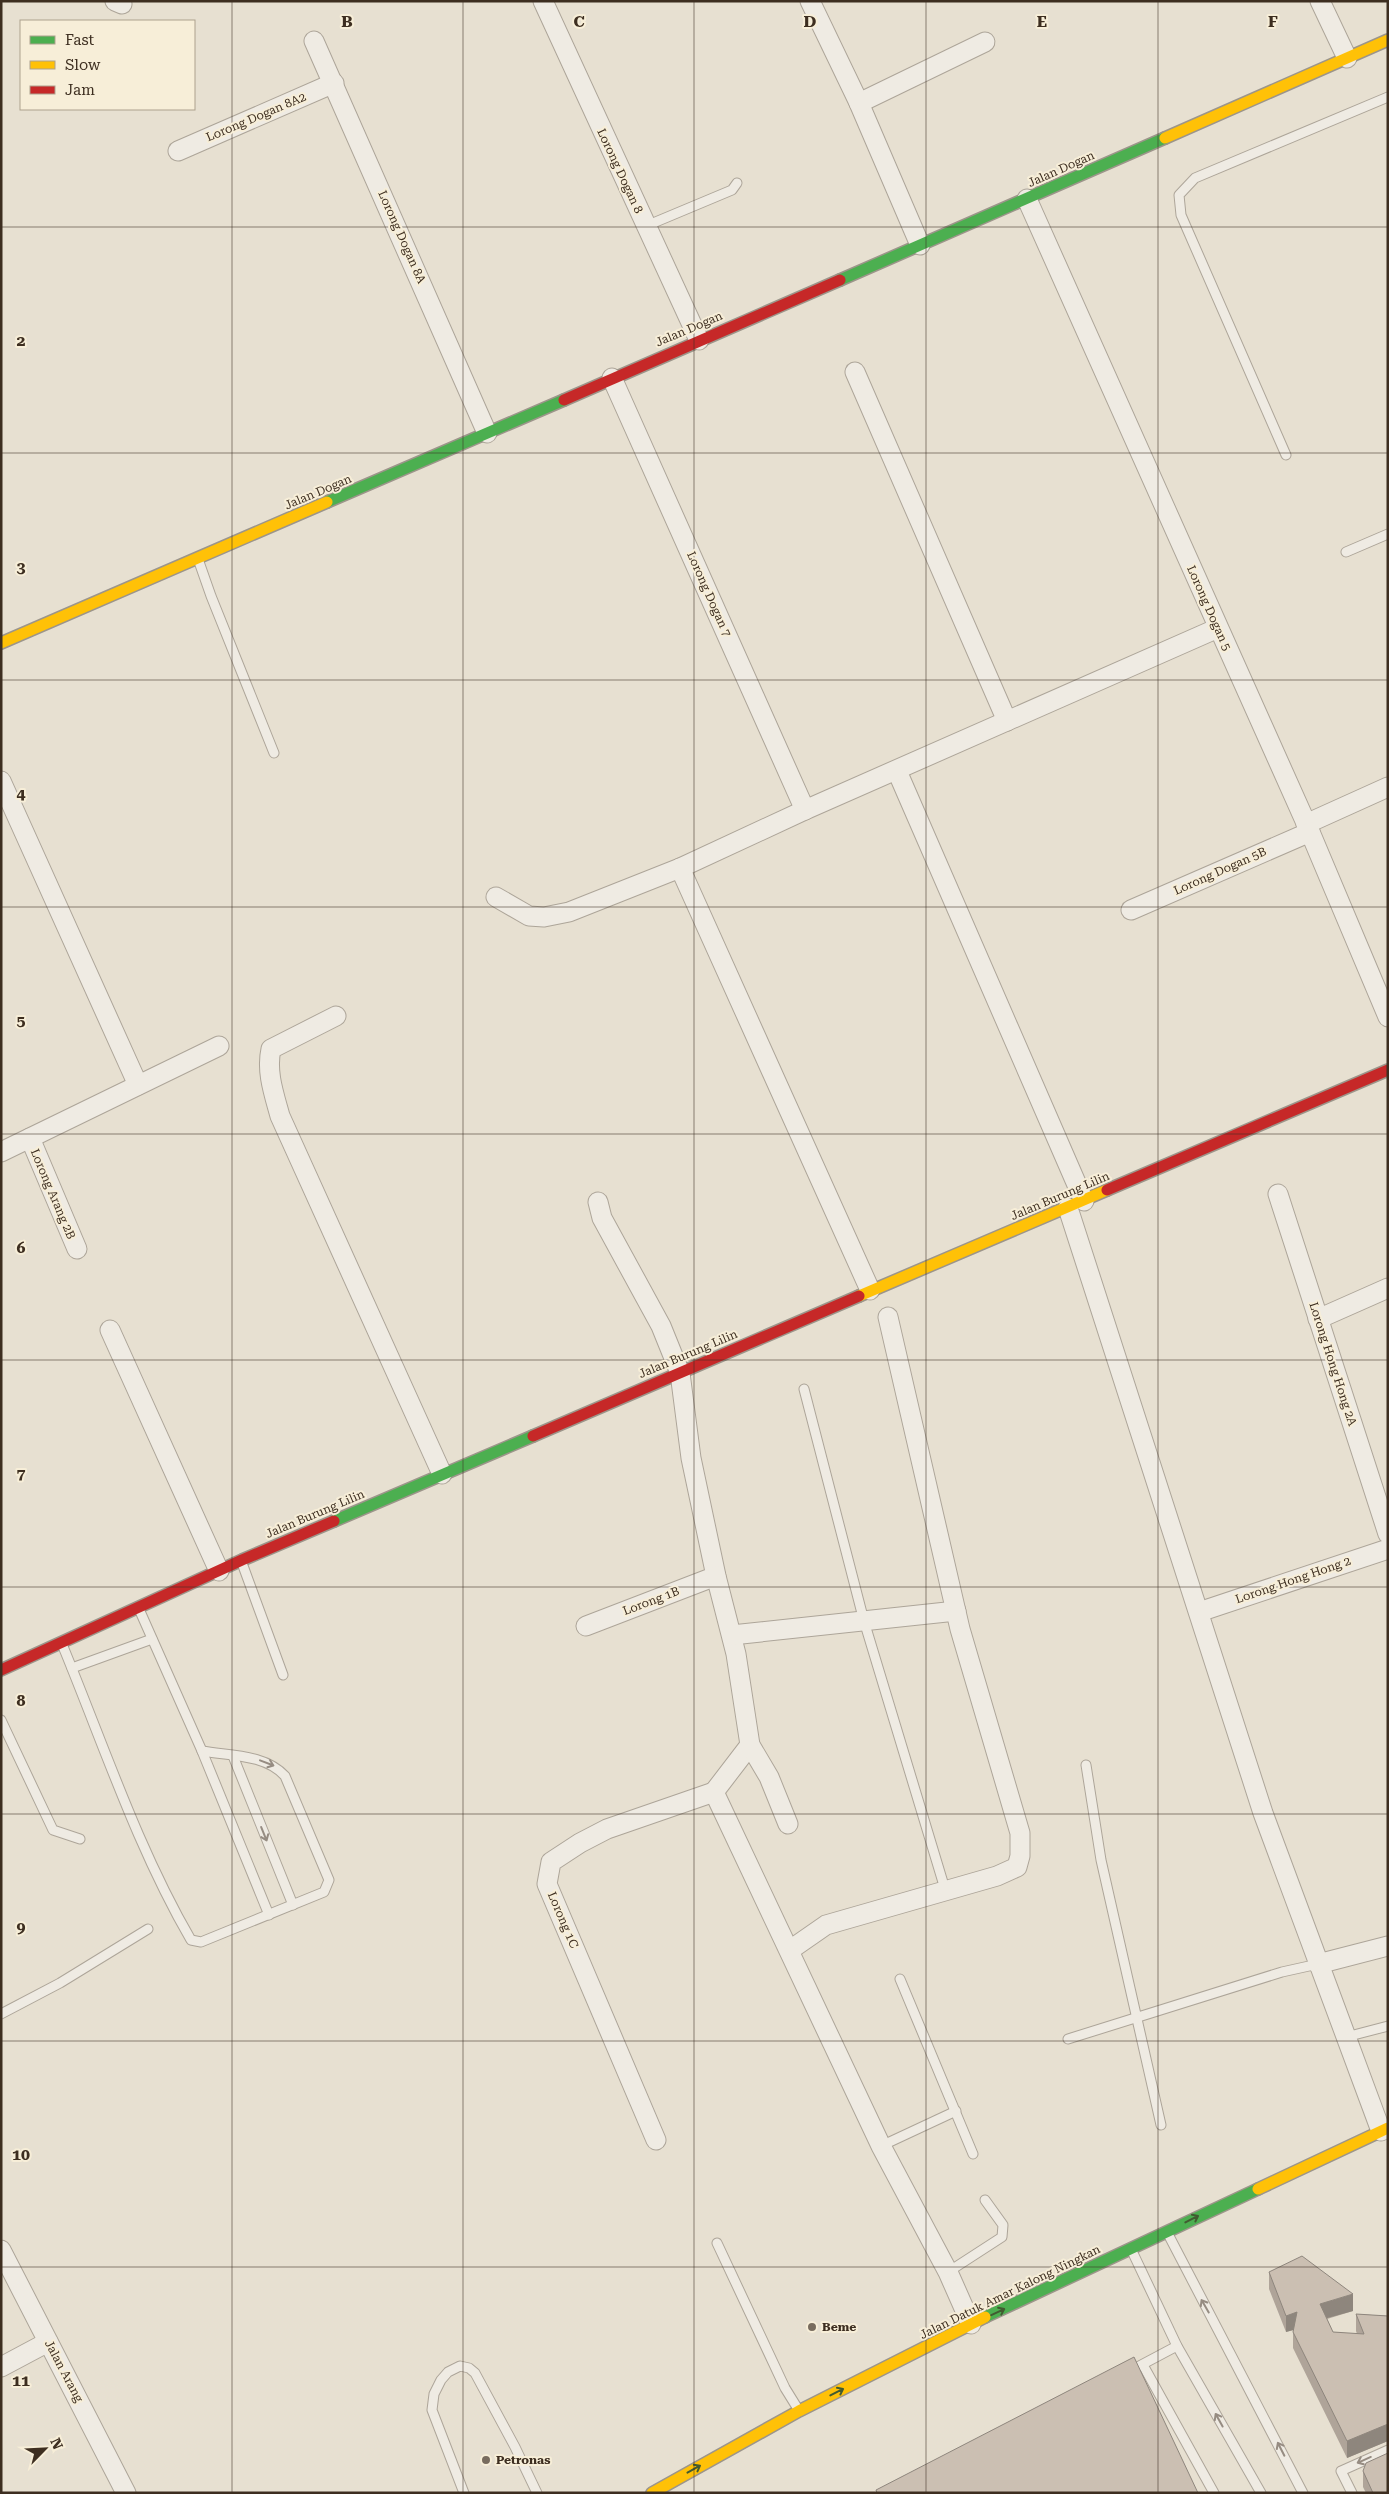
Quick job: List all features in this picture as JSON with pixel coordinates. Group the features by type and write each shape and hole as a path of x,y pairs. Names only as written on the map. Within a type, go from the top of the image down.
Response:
{"main road":[{"name":"Jalan Dogan","path":"1,643 1027,199 1388,40"},
{"name":"Jalan Burung Lilin","path":"1,1670 60,1641 139,1608 242,1560 1388,1070"},
{"name":"Jalan Datuk Amar Kalong Ningkan","path":"652,2493 682,2486 799,2411 972,2324 1384,2130"}],"street":[{"name":"Lorong Dogan 8","path":"543,1 699,340"},
{"path":"810,1 859,103 920,245"},
{"path":"1320,1 1347,58"},
{"name":"Lorong Dogan 8A","path":"314,41 487,433"},
{"path":"859,103 985,42"},
{"name":"Lorong Dogan 8A2","path":"178,151 334,83"},
{"name":"Lorong Dogan 5","path":"1027,199 1308,828 1388,1017"},
{"path":"855,372 1007,721"},
{"name":"Lorong Dogan 7","path":"612,378 806,810"},
{"path":"496,897 529,916 544,918 569,912 680,868 806,810 1218,628"},
{"path":"897,771 1076,1204 1199,1612 1264,1813 1318,1964 1384,2130"},
{"path":"1,781 138,1085"},
{"name":"Lorong Dogan 5B","path":"1131,910 1308,828 1388,787"},
{"path":"680,868 870,1290"},
{"path":"336,1016 271,1049 268,1063 272,1088 280,1116 442,1474"},
{"path":"1,1152 218,1046"},
{"name":"Lorong Arang 2B","path":"30,1138 77,1249"},
{"name":"Lorong Hong Hong 2A","path":"1278,1194 1388,1534"},
{"path":"598,1202 602,1218 661,1326 680,1373 691,1458 716,1576 732,1636 744,1695 750,1746 769,1777 788,1824"},
{"path":"1318,1319 1388,1288"},
{"path":"790,1950 826,1925 945,1889 997,1876 1017,1867 1020,1856 1020,1832 956,1611 888,1317"},
{"path":"110,1330 219,1571"},
{"name":"Lorong Hong Hong 2","path":"1199,1612 1388,1549"},
{"name":"Lorong 1B","path":"586,1626 716,1576"},
{"path":"732,1636 956,1611"},
{"path":"750,1746 714,1792 881,2146 948,2272 972,2324"},
{"name":"Lorong 1C","path":"656,2140 547,1884 551,1862 580,1842 607,1829 714,1792"},
{"path":"1318,1964 1388,1946"},
{"name":"Jalan Arang","path":"1,2250 126,2493"},
{"path":"1,2367 48,2342"}],"lane":[{"path":"1286,455 1181,215 1179,195 1196,178 1388,97"},
{"path":"645,226 732,190 737,183"},
{"path":"1346,552 1388,534"},
{"path":"198,559 274,753"},
{"path":"804,1389 864,1621 945,1889"},
{"path":"242,1560 283,1675"},
{"path":"139,1608 202,1751 269,1915"},
{"path":"72,1668 152,1639"},
{"path":"60,1641 116,1784 178,1918 191,1940 201,1942 324,1892 329,1880 285,1776 275,1766 258,1759 202,1751"},
{"path":"1,1720 53,1830 80,1839"},
{"path":"233,1756 292,1905"},
{"path":"1086,1765 1101,1860 1161,2125"},
{"path":"1,2014 60,1983 148,1929"},
{"path":"1068,2040 1282,1972 1318,1964"},
{"path":"900,1979 974,2154"},
{"path":"1346,2037 1388,2026"},
{"path":"881,2146 956,2111"},
{"path":"948,2272 1002,2237 1003,2225 985,2200"},
{"path":"1167,2232 1303,2493"},
{"path":"717,2243 785,2388 799,2411"},
{"path":"1132,2249 1156,2306 1177,2346 1261,2493"},
{"path":"1121,2375 1177,2346"},
{"path":"1143,2365 1214,2493"},
{"path":"464,2493 432,2410 434,2394 441,2380 448,2372 460,2366 469,2368 475,2373 515,2446 537,2493"},
{"path":"1352,2493 1341,2471 1388,2450"}],"building":[{"path":"1302,2256 1353,2294 1320,2304 1333,2332 1364,2334 1356,2314 1388,2316 1388,2424 1347,2441 1293,2332 1297,2312 1286,2316 1269,2272"},
{"path":"1134,2357 1198,2493 877,2493 876,2490"},
{"path":"1388,2453 1388,2493 1373,2493 1363,2471 1366,2463"}],"traffic: fast":[{"path":"840,280 1165,138"},
{"path":"327,502 564,400"},
{"path":"334,1521 533,1436"},
{"path":"985,2317 1258,2189"}],"traffic: slow":[{"path":"1165,138 1388,40"},
{"path":"1,643 327,502"},
{"path":"859,1296 1107,1190"},
{"path":"1258,2189 1388,2128"},
{"path":"652,2493 799,2411 985,2317"}],"traffic: jam":[{"path":"564,400 840,280"},
{"path":"1107,1190 1388,1070"},
{"path":"533,1436 859,1296"},
{"path":"1,1670 242,1560 334,1521"}],"place":[{"name":"Beme","path":"812,2327"},
{"name":"Petronas","path":"486,2460"}]}
